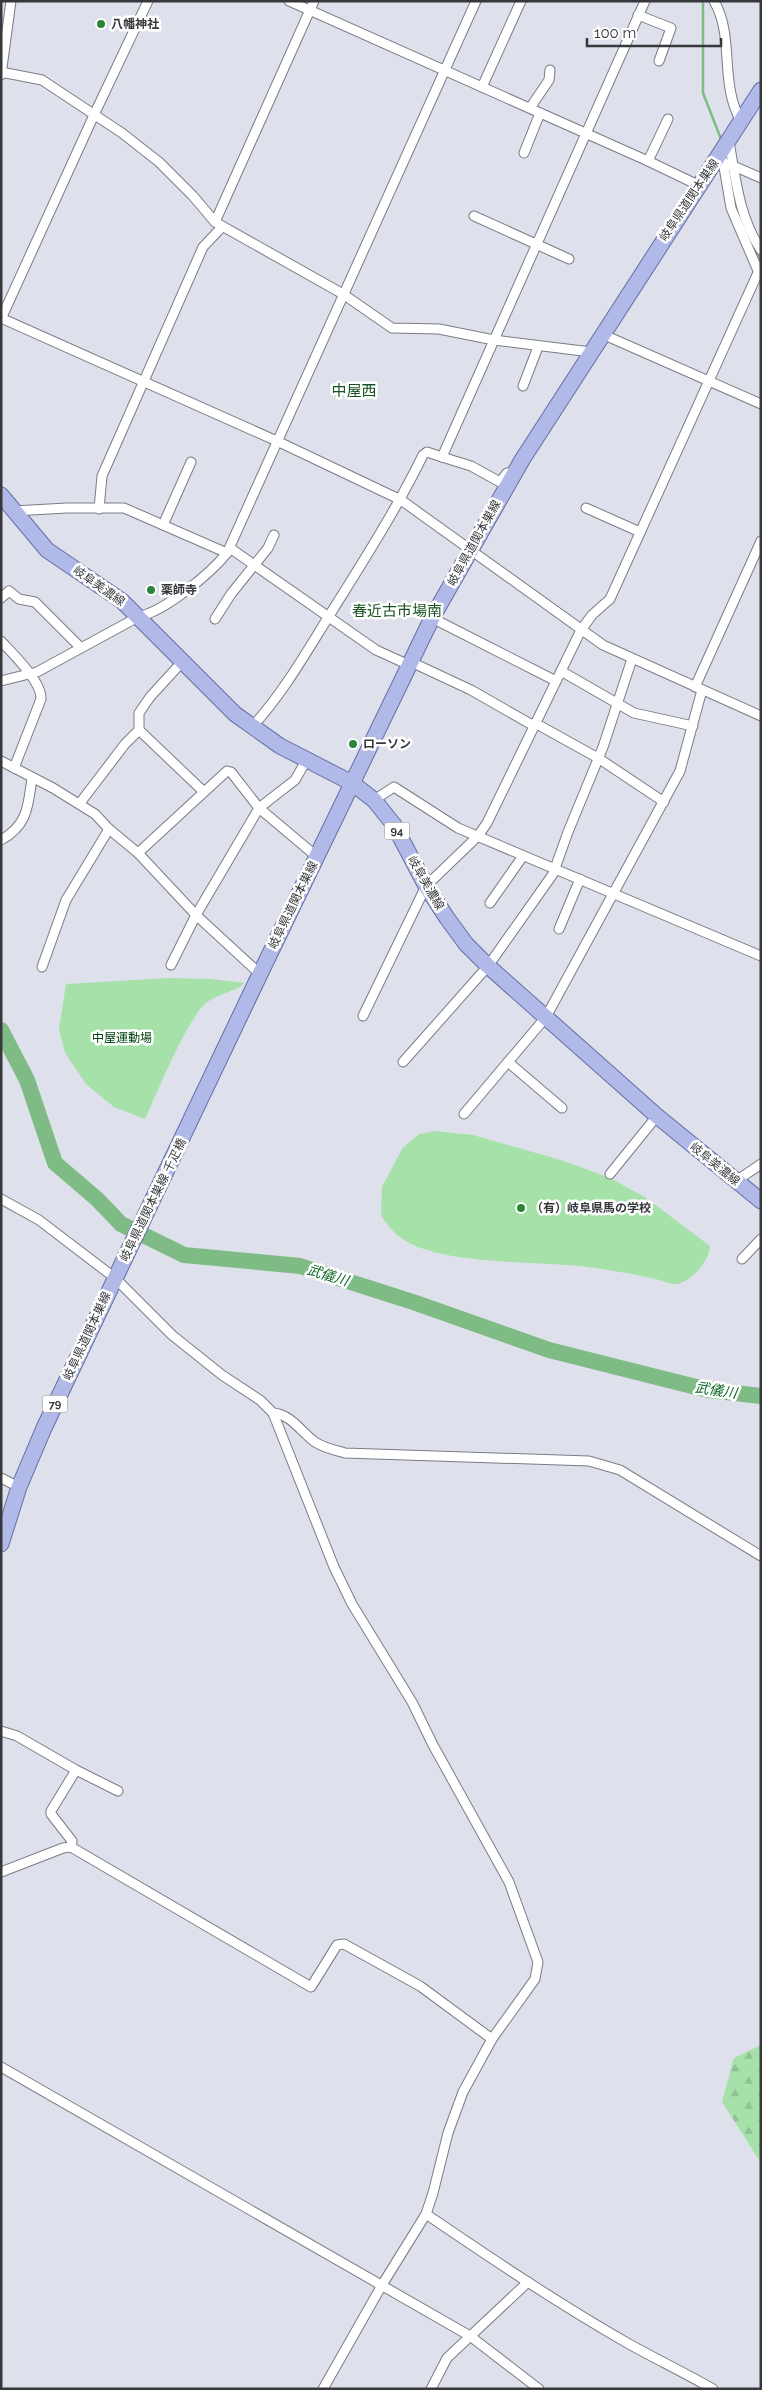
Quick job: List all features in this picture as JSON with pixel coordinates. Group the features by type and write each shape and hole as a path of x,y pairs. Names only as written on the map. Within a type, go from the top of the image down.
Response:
{"main road":[{"name":"岐阜県道関本巣線","path":"186,1132 316,856 432,618 470,549 514,474 698,185 726,162 729,142 740,121 761,90"},
{"name":"岐阜美濃線","path":"6,504 47,550 105,588 138,617 235,714 280,746 352,783 374,800 394,825 426,886 466,944 488,966 657,1116 761,1202"},
{"name":"岐阜県道関本巣線 千疋橋","path":"117,1272 186,1132"},
{"name":"岐阜県道関本巣線","path":"1,1544 19,1486 117,1272"}],"street":[{"path":"11,1 1,73 42,80 94,115 159,162 194,196 218,225 343,294 392,328 439,329 538,347 591,352"},
{"path":"148,1 1,318 145,381 401,500 603,645 761,716"},
{"path":"289,1 698,185"},
{"path":"99,509 102,476 203,247 218,225 314,1"},
{"path":"1,681 37,672 80,647 138,617 149,614 202,578 229,550 476,1"},
{"path":"482,87 522,1"},
{"path":"442,457 645,1"},
{"path":"714,1 719,9 725,40 732,101 740,121"},
{"path":"638,15 671,28 659,62"},
{"path":"530,108 549,80 550,70"},
{"path":"524,153 540,113"},
{"path":"648,161 668,119"},
{"path":"726,162 761,178"},
{"path":"726,162 753,238 761,250"},
{"path":"363,1016 426,886 478,836 487,823 580,630 592,615 610,599 760,269 731,208 726,162"},
{"path":"474,216 570,259"},
{"path":"602,334 761,404"},
{"path":"523,386 538,347"},
{"path":"252,727 282,692 401,500 423,455 427,452 471,466 500,482 507,473 514,474"},
{"path":"163,525 191,462"},
{"path":"6,504 67,508 124,508 229,550 376,650 471,690 598,758 664,802"},
{"path":"586,508 640,532"},
{"path":"215,619 253,565 268,548 274,535"},
{"path":"464,1114 546,1017 680,772 692,726 698,688 761,541"},
{"path":"1,598 9,591 19,600 35,602 80,647"},
{"path":"432,618 556,681"},
{"path":"1,641 28,673 41,693 41,699 14,768"},
{"path":"403,1062 488,966 555,869 618,705 632,659"},
{"path":"80,804 125,744 139,730 139,713 150,697 182,662"},
{"path":"561,670 634,713 692,726"},
{"path":"139,730 203,791"},
{"path":"171,965 196,914 259,808 295,780 307,760"},
{"path":"1,761 95,814 108,829 138,852 196,914 260,974"},
{"path":"138,852 227,771 231,772 259,808 316,856"},
{"path":"1,840 9,836 27,814 32,778"},
{"path":"374,800 394,787 458,828 761,956"},
{"path":"42,967 66,900 108,829"},
{"path":"490,903 523,856"},
{"path":"559,929 580,879"},
{"path":"508,1062 562,1108"},
{"path":"610,1174 657,1116"},
{"path":"736,1181 761,1164"},
{"path":"1,1199 39,1220 117,1272 172,1335 222,1375 260,1400 273,1413 334,1568 352,1604 412,1702 433,1745 509,1882 538,1962 535,1979 492,2039 463,2092 448,2133 426,2214 382,2285 323,2389"},
{"path":"742,1258 761,1239"},
{"path":"273,1413 289,1418 315,1442 327,1448 345,1452 589,1461 609,1465 761,1556"},
{"path":"1,1478 19,1486"},
{"path":"1,1730 17,1736 76,1770 118,1791"},
{"path":"71,1847 72,1841 51,1814 51,1811 76,1770"},
{"path":"1,1872 63,1848 71,1847 311,1987 336,1945 344,1944 420,1986 492,2039"},
{"path":"1,2067 470,2336 539,2389"},
{"path":"426,2214 528,2282 630,2344 713,2389"},
{"path":"431,2389 446,2358 528,2282"}],"green space":[{"name":"中屋運動場","path":"170,978 210,979 245,983 207,1002 191,1022 173,1056 145,1119 114,1107 86,1084 65,1053 59,1029 66,984"},
{"name":"（有）岐阜県馬の学校","path":"435,1131 473,1135 561,1160 610,1178 645,1197 710,1246 707,1258 694,1275 674,1284 595,1268 467,1258 441,1254 419,1247 398,1236 381,1215 382,1187 402,1149 419,1134"},
{"path":"761,2045 761,2163 722,2102 734,2058"}],"waterway":[{"path":"703,1 703,93 721,139"},
{"path":"728,166 731,178"},
{"path":"753,245 761,261"},
{"name":"武儀川","path":"1,1030 27,1080 55,1163 97,1199 121,1224 184,1255 300,1266 416,1303 549,1350 708,1390 761,1396"}],"place":[{"name":"八幡神社","path":"101,24"},
{"name":"薬師寺","path":"151,590"},
{"name":"ローソン","path":"353,744"},
{"name":"（有）岐阜県馬の学校","path":"521,1208"}],"district":[{"name":"中屋西","path":"354,391"},
{"name":"春近古市場南","path":"397,611"}]}
